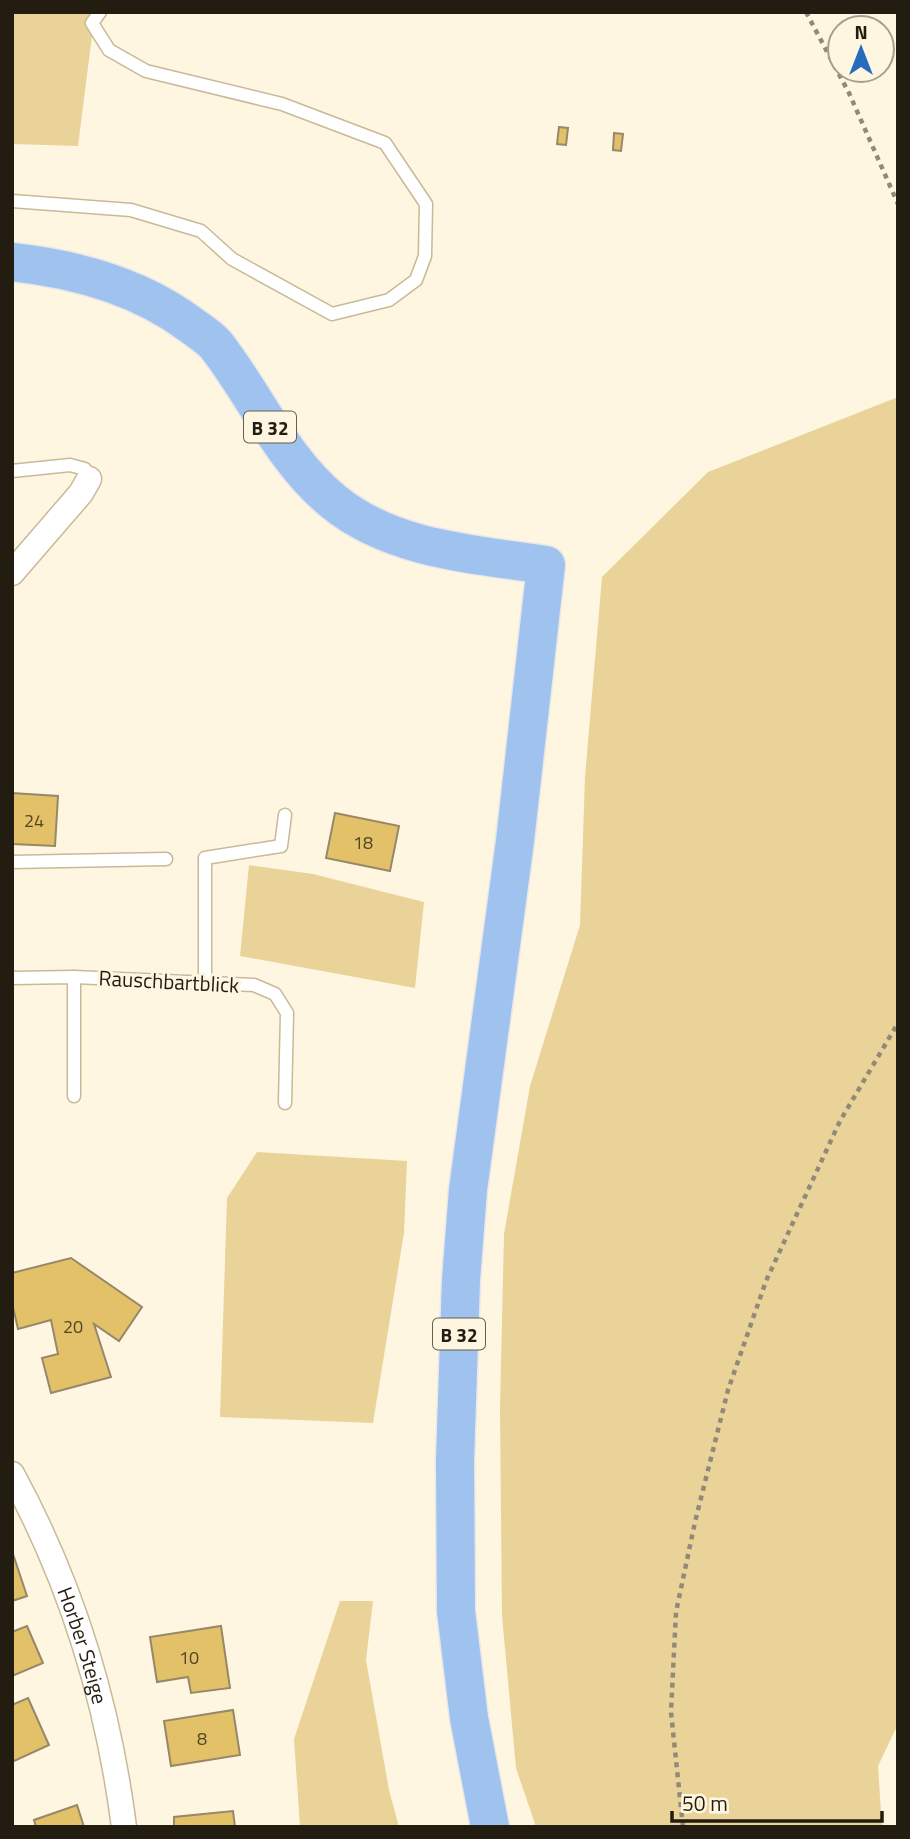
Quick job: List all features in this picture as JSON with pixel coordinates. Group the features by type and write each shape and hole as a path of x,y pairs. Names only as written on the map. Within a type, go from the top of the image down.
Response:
{"main road":[{"name":"B 32","path":"12,262 96,278 165,306 214,343 287,452 333,502 373,527 425,546 546,565 517,828 468,1190 461,1280 454,1461 456,1611 471,1732 490,1827"}],"street":[{"path":"12,573 81,493 89,480"},
{"name":"Horber Steige","path":"13,1477 42,1528 73,1606 105,1722 124,1827"}],"lane":[{"path":"12,201 131,210 201,231 232,259 332,314 390,300 416,280 425,256 426,204 385,143 282,104 146,71 109,50 92,23 100,12"},
{"path":"12,471 70,464 85,469 89,480"},
{"path":"205,981 205,858 281,846 285,815"},
{"path":"12,862 166,859"},
{"name":"Rauschbartblick","path":"74,977 74,1096"},
{"name":"Rauschbartblick","path":"12,978 205,981 254,985 275,994 287,1013 285,1103"}],"path":[{"path":"806,12 849,93 898,204"},
{"path":"683,1827 671,1712 676,1612 728,1390 766,1281 840,1121 898,1023"}],"shaded area":[{"path":"12,12 95,12 78,146 12,144"},
{"path":"898,397 898,1724 878,1766 882,1827 536,1827 516,1768 502,1616 500,1408 504,1234 530,1086 580,925 585,777 602,577 708,472"},
{"path":"249,865 313,874 424,902 415,988 240,956"},
{"path":"257,1152 407,1161 404,1233 373,1423 220,1417 227,1198"},
{"path":"340,1601 373,1601 366,1660 389,1790 399,1827 300,1827 294,1739"}],"building":[{"path":"559,127 568,128 566,145 557,144"},
{"path":"614,133 623,134 621,151 613,150"},
{"path":"12,793 58,796 55,846 12,844"},
{"path":"335,813 399,826 390,871 326,858"},
{"path":"71,1258 142,1307 119,1341 94,1324 111,1377 51,1393 42,1358 58,1354 51,1320 18,1329 12,1303 12,1273"},
{"path":"12,1551 27,1596 12,1601"},
{"path":"27,1626 43,1663 12,1676 12,1632"},
{"path":"221,1626 230,1688 191,1693 188,1677 157,1682 150,1637"},
{"path":"28,1698 49,1745 12,1762 12,1705"},
{"path":"233,1710 240,1755 171,1766 164,1721"},
{"path":"77,1805 84,1827 36,1827 34,1820"},
{"path":"233,1811 235,1827 174,1827 174,1817"}]}
